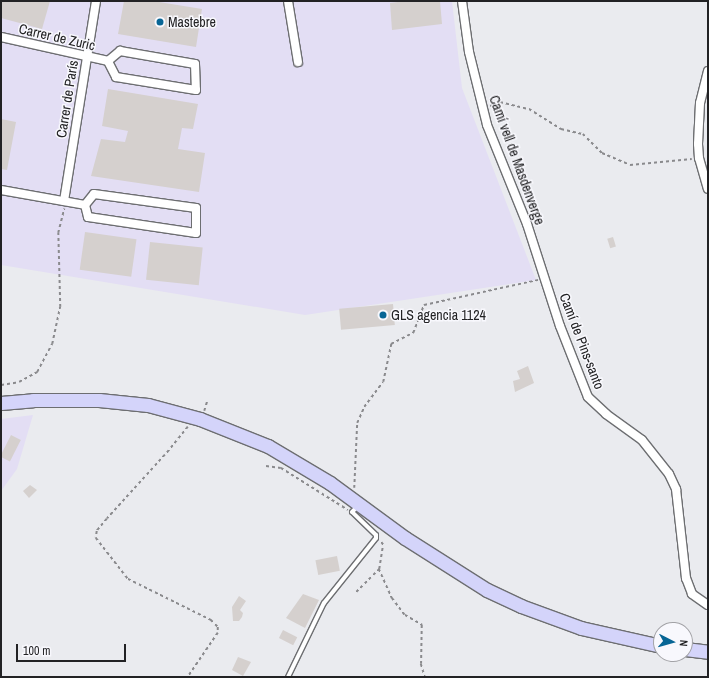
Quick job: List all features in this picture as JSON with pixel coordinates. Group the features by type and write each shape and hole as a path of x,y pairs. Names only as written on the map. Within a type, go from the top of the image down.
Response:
{"main road":[{"path":"1,403 34,400 100,400 148,405 192,416 268,446 330,483 356,508 453,570 521,606 580,628 653,644"},
{"path":"693,650 708,652"}],"street":[{"name":"Carrer de París","path":"64,202 96,1"},
{"path":"288,1 298,62"},
{"name":"Camí vell de Masdenverge","path":"462,1 469,52 487,125 527,224 544,279"},
{"name":"Carrer de Zuric","path":"1,37 108,61"},
{"name":"Carrer de Zuric","path":"120,51 195,64 196,90 116,77 108,61 120,51"},
{"path":"708,71 700,102 699,158 708,189"},
{"path":"1,190 85,205"},
{"path":"94,194 196,208 196,233 88,218 85,205 94,194"},
{"name":"Camí de Pins-santo","path":"544,279 588,397 606,414 642,440 673,481 678,502 686,578 692,594 708,605"}],"lane":[{"path":"288,677 324,603 376,538 376,535 356,508"}],"path":[{"path":"487,125 486,111 500,102 508,103 529,109 561,129 583,134 592,146 622,163 639,166 699,158"},
{"path":"1,385 19,382 37,372 52,344 60,307 58,233 64,212 64,202"},
{"path":"354,492 357,423 364,407 383,382 391,344 413,333 424,305 544,279"},
{"path":"188,677 218,633 218,627 211,620 128,580 96,538 97,531 107,519 182,435 192,422 192,416"},
{"path":"266,466 282,468 356,508"},
{"path":"356,592 378,569 383,545 376,538"},
{"path":"378,569 392,598 405,615 422,625 421,664 425,677"}],"shaded area":[{"path":"1,1 452,1 462,88 536,280 305,315 1,265"},
{"path":"33,415 17,469 1,491 1,419"}],"building":[{"path":"1,1 50,1 42,29 1,18"},
{"name":"Mastebre","path":"124,1 153,1 202,9 196,47 118,34"},
{"path":"405,1 440,1 442,24 392,30 390,3"},
{"path":"108,89 198,104 193,129 182,128 178,149 205,153 199,192 91,176 101,139 125,142 128,131 102,126"},
{"path":"1,119 16,122 7,170 1,169"},
{"path":"85,232 136,239 131,277 80,270"},
{"path":"613,237 616,247 610,248 607,239"},
{"path":"150,242 203,248 199,285 146,280"},
{"path":"393,304 395,325 341,330 339,309"},
{"path":"528,366 534,383 515,392 513,381 520,379 517,371"},
{"path":"11,435 21,440 10,461 1,457 1,455"},
{"path":"30,485 37,490 29,498 23,491"},
{"path":"337,556 340,571 318,575 315,560"},
{"path":"303,594 319,600 305,628 286,618"},
{"path":"239,596 246,601 240,610 243,613 242,617 239,621 233,621 232,607"},
{"path":"283,630 297,637 293,645 279,638"},
{"path":"238,657 251,662 243,676 232,670"}],"place":[{"name":"Mastebre","path":"160,22"},
{"name":"GLS agencia 1124","path":"383,315"}]}
